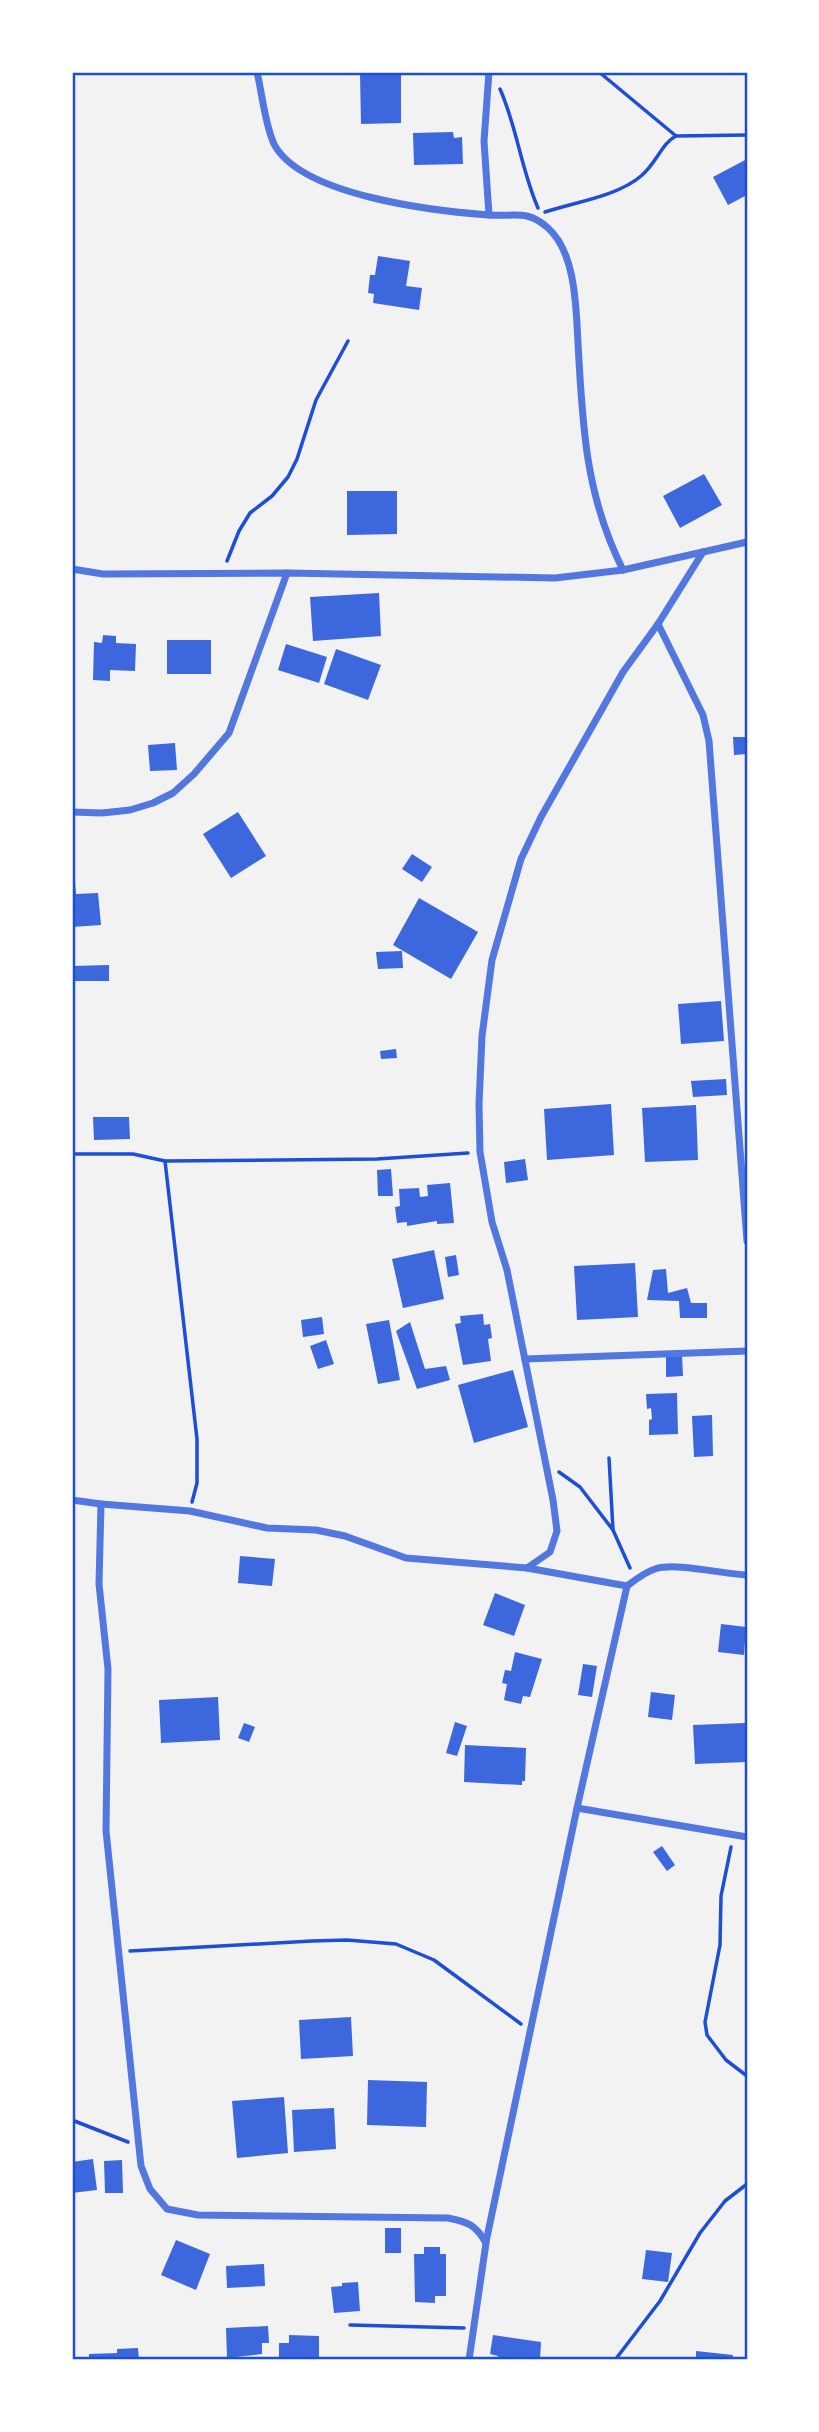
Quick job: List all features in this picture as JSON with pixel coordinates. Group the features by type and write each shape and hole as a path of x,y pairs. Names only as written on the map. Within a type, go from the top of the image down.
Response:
{"street":[{"path":"257,72 273,143 284,159 312,178 350,192 399,203 489,215 532,215 551,230 566,256 576,297 588,461 609,541 623,570"},
{"path":"489,72 484,141 489,215"},
{"path":"72,569 103,575 287,573 555,578 623,570 747,542"},
{"path":"527,1568 550,1552 556,1531 525,1359 507,1270 492,1222 480,1152 482,1036 492,960 522,859 541,817 623,671 658,624 703,552"},
{"path":"72,811 102,813 130,810 173,793 194,774 229,733 287,573"},
{"path":"658,624 703,715 709,741 747,1241"},
{"path":"525,1359 747,1351"},
{"path":"72,1500 190,1511 267,1528 316,1530 345,1536 406,1558 527,1568 627,1587"},
{"path":"101,1504 99,1584 108,1669 106,1830 141,2166 150,2189 167,2210 198,2215 448,2218 469,2222 479,2230 486,2243"},
{"path":"469,2360 486,2243 577,1808 627,1587 654,1569 677,1566 747,1575"},
{"path":"577,1808 747,1837"}],"path":[{"path":"598,72 676,136"},
{"path":"498,84 516,134 528,185 540,213 624,188 656,163 668,141 676,136 747,135"},
{"path":"223,573 239,531 250,513 272,496 288,477 316,400 348,341"},
{"path":"72,1154 133,1154 165,1161 377,1159 480,1152"},
{"path":"165,1161 197,1439 197,1483 190,1511"},
{"path":"609,1458 613,1530"},
{"path":"545,1463 580,1487 613,1530 635,1580"},
{"path":"732,1835 721,1896 720,1945 705,2022 707,2035 726,2060 747,2076"},
{"path":"118,1951 347,1940 397,1944 434,1960 531,2032"},
{"path":"72,2120 139,2147"},
{"path":"615,2360 660,2301 700,2233 724,2201 747,2184"},
{"path":"349,2325 473,2328"}],"building":[{"path":"360,74 401,74 401,123 361,124"},
{"path":"453,132 454,138 462,137 463,164 414,165 413,133"},
{"path":"747,159 747,195 728,205 713,177"},
{"path":"378,256 410,261 406,286 422,288 419,310 373,303 374,294 368,293 370,275 375,275"},
{"path":"704,474 722,505 680,528 663,496"},
{"path":"347,491 397,491 397,534 347,535"},
{"path":"379,593 381,636 313,641 310,597"},
{"path":"103,635 116,636 116,643 136,644 135,671 110,670 110,681 93,680 94,642 102,643"},
{"path":"167,640 211,640 211,674 167,674"},
{"path":"286,644 327,657 319,683 278,670"},
{"path":"336,649 381,665 368,700 324,684"},
{"path":"733,737 747,737 747,754 734,755"},
{"path":"175,743 177,770 150,771 148,745"},
{"path":"238,812 266,856 231,878 203,834"},
{"path":"412,854 432,867 422,882 402,869"},
{"path":"72,882 75,882 76,894 98,893 101,925 72,927"},
{"path":"419,898 478,932 451,979 393,945"},
{"path":"402,951 403,968 378,969 376,952"},
{"path":"109,965 109,981 72,981 72,966"},
{"path":"721,1001 724,1041 681,1044 678,1004"},
{"path":"396,1049 397,1058 381,1059 380,1051"},
{"path":"726,1079 727,1095 693,1097 691,1081"},
{"path":"611,1104 614,1155 547,1160 544,1109"},
{"path":"696,1105 698,1160 645,1162 642,1108"},
{"path":"93,1117 129,1117 130,1139 94,1140"},
{"path":"525,1159 528,1180 506,1183 504,1162"},
{"path":"391,1169 393,1196 378,1196 377,1170"},
{"path":"450,1183 454,1223 437,1224 437,1221 407,1226 407,1222 397,1223 395,1207 400,1206 399,1189 419,1188 420,1197 428,1196 427,1185"},
{"path":"434,1250 444,1299 403,1308 392,1259"},
{"path":"456,1255 459,1275 448,1277 445,1257"},
{"path":"635,1263 638,1317 577,1320 574,1266"},
{"path":"666,1269 668,1293 687,1288 691,1303 707,1303 707,1318 680,1318 679,1301 647,1300 653,1270"},
{"path":"483,1314 484,1325 490,1324 492,1338 488,1339 491,1361 463,1365 455,1324 461,1323 460,1316"},
{"path":"322,1317 324,1334 303,1337 301,1320"},
{"path":"389,1320 400,1380 378,1384 366,1324"},
{"path":"410,1322 425,1369 446,1366 450,1380 417,1389 396,1331"},
{"path":"326,1340 334,1364 318,1369 310,1346"},
{"path":"682,1355 683,1376 666,1377 666,1356"},
{"path":"513,1370 528,1427 474,1443 458,1385"},
{"path":"677,1393 678,1434 649,1435 649,1420 652,1419 651,1408 647,1409 646,1394"},
{"path":"712,1415 713,1456 694,1457 692,1416"},
{"path":"240,1556 275,1559 272,1586 238,1583"},
{"path":"495,1593 525,1605 514,1636 483,1625"},
{"path":"721,1624 746,1627 744,1655 718,1652"},
{"path":"515,1652 542,1659 530,1697 523,1696 521,1704 504,1700 507,1684 502,1683 505,1670 511,1671"},
{"path":"583,1664 597,1666 592,1697 578,1695"},
{"path":"651,1692 675,1695 672,1720 648,1717"},
{"path":"218,1697 220,1740 161,1743 159,1700"},
{"path":"455,1722 467,1726 457,1756 446,1753"},
{"path":"244,1723 255,1727 249,1742 238,1738"},
{"path":"745,1723 747,1762 695,1764 693,1725"},
{"path":"465,1745 526,1748 525,1781 522,1781 522,1785 464,1782"},
{"path":"662,1846 675,1865 667,1871 653,1852"},
{"path":"351,2017 353,2056 301,2059 299,2020"},
{"path":"368,2080 427,2082 426,2127 367,2125"},
{"path":"284,2097 288,2153 237,2158 232,2101"},
{"path":"334,2108 336,2149 294,2152 292,2110"},
{"path":"93,2159 97,2190 72,2193 72,2162"},
{"path":"122,2160 123,2193 105,2193 104,2161"},
{"path":"385,2228 401,2228 401,2253 385,2253"},
{"path":"176,2240 210,2254 196,2290 161,2275"},
{"path":"424,2247 440,2247 440,2254 446,2254 446,2296 435,2296 435,2303 415,2302 414,2254 424,2254"},
{"path":"646,2250 672,2253 668,2282 642,2279"},
{"path":"264,2264 265,2286 227,2288 226,2266"},
{"path":"358,2282 360,2311 334,2313 331,2287"},
{"path":"268,2326 269,2343 262,2343 262,2354 227,2358 226,2328"},
{"path":"289,2335 319,2336 319,2360 279,2360 279,2343 289,2343"},
{"path":"493,2335 541,2342 540,2360 498,2360 498,2356 490,2354"},
{"path":"138,2348 139,2360 89,2360 89,2354 117,2353 117,2349"},
{"path":"696,2351 733,2355 732,2360 696,2360"}]}
